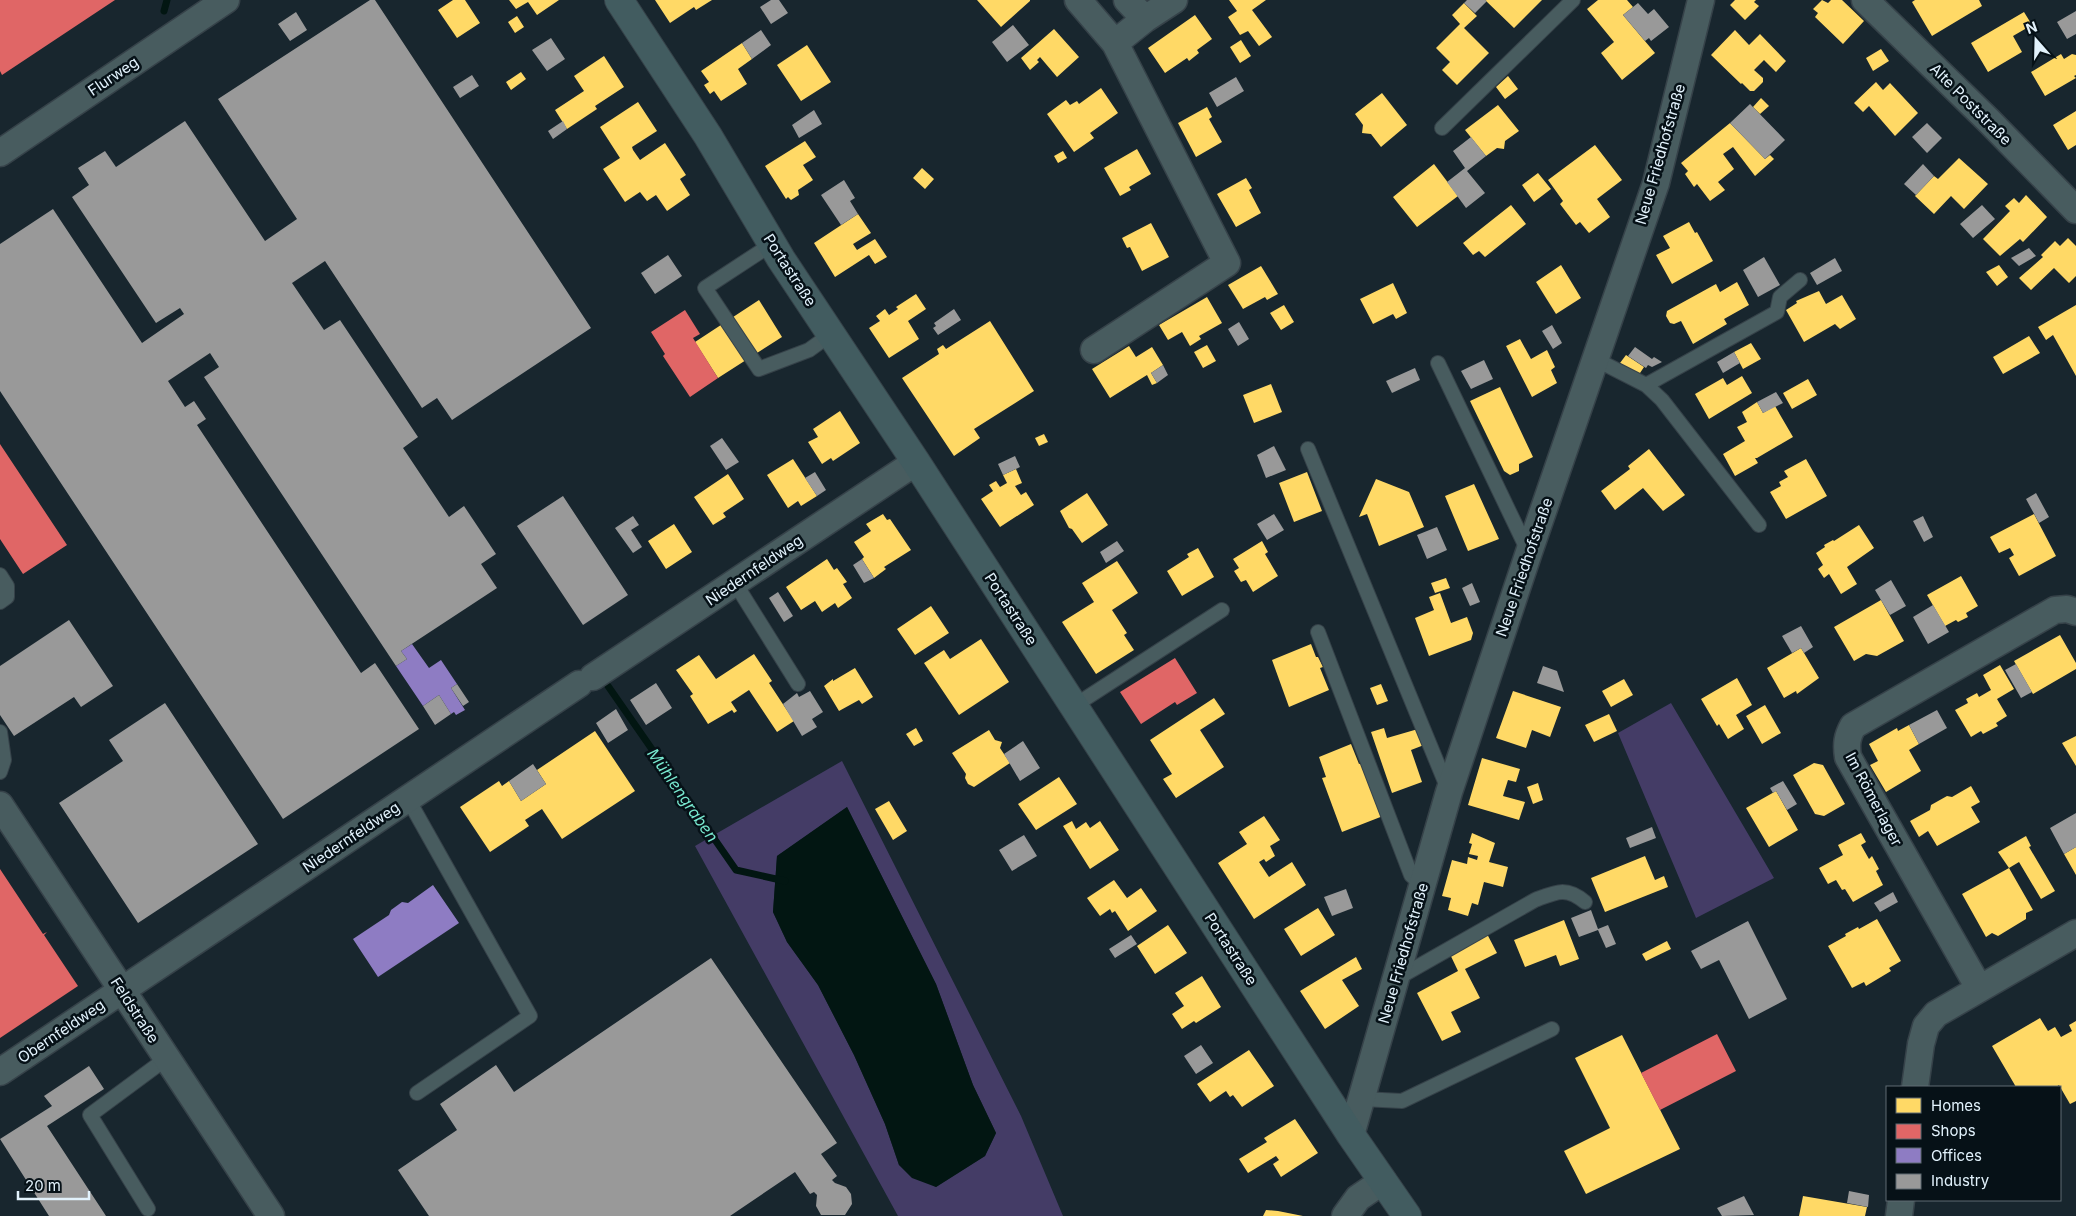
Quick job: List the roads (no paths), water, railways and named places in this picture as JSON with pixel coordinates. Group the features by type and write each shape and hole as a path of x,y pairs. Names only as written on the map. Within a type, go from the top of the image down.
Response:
{"main road":[{"name":"Portastraße","path":"618,0 708,136 772,244 916,462 1351,1135 1407,1216"}],"street":[{"name":"Flurweg","path":"0,153 226,0"},
{"path":"1078,0 1115,43 1227,263 1094,350"},
{"path":"1127,0 1145,20"},
{"path":"1115,43 1174,0"},
{"name":"Neue Friedhofstraße","path":"1351,1135 1449,792 1528,552 1656,183 1701,0"},
{"name":"Alte Poststraße","path":"1865,0 1989,121 2076,210"},
{"name":"Niedernfeldweg","path":"122,990 916,462"},
{"name":"Im Römerlager","path":"1979,988 1848,757 1846,746 1848,735 1853,726 2055,610 2067,609 2076,612"},
{"name":"Feldstraße","path":"0,805 271,1216"},
{"path":"1915,1086 1921,1044 1926,1026 1936,1014 2076,933"},
{"name":"Obernfeldweg","path":"0,1072 122,990"},
{"path":"1346,1216 1358,1198 1383,1180"},
{"path":"1899,1216 1901,1201"}],"lane":[{"path":"1442,128 1573,0"},
{"path":"772,244 705,288 759,369 808,350 831,334"},
{"path":"1646,385 1777,312 1780,297 1800,280"},
{"path":"1595,359 1646,385 1662,400 1759,524"},
{"path":"1438,363 1528,552"},
{"path":"1308,449 1449,792"},
{"path":"0,575 7,586 7,597 0,602"},
{"path":"734,583 798,684"},
{"path":"1074,706 1222,610"},
{"path":"1318,632 1411,875 1422,886"},
{"path":"0,732 4,760 0,772"},
{"path":"408,799 530,1016 417,1093"},
{"path":"1396,979 1535,900 1556,892 1574,893 1585,902"},
{"path":"1362,1099 1402,1101 1552,1029"},
{"path":"148,1209 90,1115 167,1058"}],"waterway":[{"name":"Mühlengraben","path":"164,11 167,0"},
{"name":"Mühlengraben","path":"608,686 736,870 785,881"}]}
